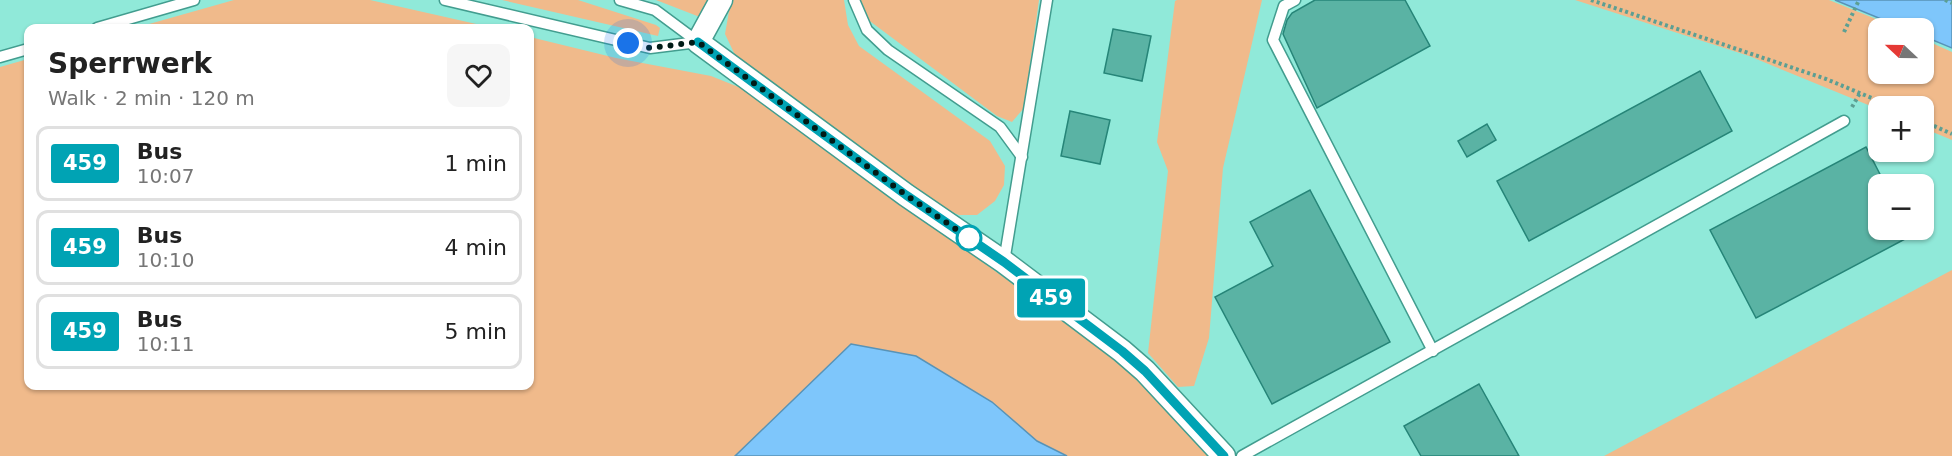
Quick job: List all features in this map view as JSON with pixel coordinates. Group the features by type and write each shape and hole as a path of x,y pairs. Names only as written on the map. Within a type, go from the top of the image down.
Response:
{"street":[{"path":"721,0 698,42 906,195 1004,262 1122,351 1145,371 1224,456"}],"lane":[{"path":"111,24 194,0"},
{"path":"445,0 650,48 698,42"},
{"path":"620,0 655,10 698,42"},
{"path":"854,0 867,30 881,43 1000,127 1022,158"},
{"path":"1004,262 1047,0"},
{"path":"1295,0 1284,6 1273,40 1433,351"},
{"path":"0,57 24,50"},
{"path":"1242,456 1844,121"}],"path":[{"path":"1591,0 1826,79 1868,96"},
{"path":"1844,32 1859,0"},
{"path":"1945,0 1952,3"},
{"path":"1934,126 1952,134"}],"shaded area":[{"path":"234,0 370,0 476,24 149,24"},
{"path":"502,0 578,0 660,28 658,36"},
{"path":"656,0 714,0 705,19"},
{"path":"731,0 844,0 848,25 859,46 990,141 1005,166 1004,185 995,201 977,215 959,215 933,205 736,57 725,34"},
{"path":"860,0 1039,0 1024,108 1012,122 997,116 867,19"},
{"path":"1262,0 1223,168 1209,338 1194,386 1178,387 1148,353 1168,171 1157,142 1175,1"},
{"path":"1575,0 1829,0 1873,18 1868,18 1868,84 1934,84 1934,44 1952,52 1952,140 1934,133 1934,96 1868,96 1868,105 1749,56"},
{"path":"534,38 616,58 711,76 741,88 1116,358 1208,456 1067,456 1037,441 992,402 851,344 735,456 0,456 0,67 24,60 24,390 534,390"},
{"path":"1952,270 1952,456 1604,456"}],"water":[{"path":"1835,0 1952,0 1952,48 1934,41 1934,18 1879,18"},
{"path":"851,344 916,356 992,402 1037,441 1067,456 735,456"}],"building":[{"path":"1315,0 1405,0 1430,46 1317,108 1283,34 1287,20 1292,13"},
{"path":"1113,29 1151,36 1142,81 1104,73"},
{"path":"1700,71 1732,131 1529,241 1497,181"},
{"path":"1070,111 1110,120 1100,164 1061,156"},
{"path":"1487,124 1496,140 1467,157 1458,141"},
{"path":"1866,147 1868,162 1874,162 1880,174 1868,174 1868,240 1903,240 1756,318 1710,230"},
{"path":"1310,190 1390,342 1272,404 1215,297 1273,266 1250,222"},
{"path":"1479,384 1519,456 1421,456 1404,426"}],"bus line":[{"name":"459","path":"698,42 906,195 1004,262 1122,351 1145,371 1224,456"}],"route":[{"path":"628,43 650,48 698,42 906,195 969,238"}]}
